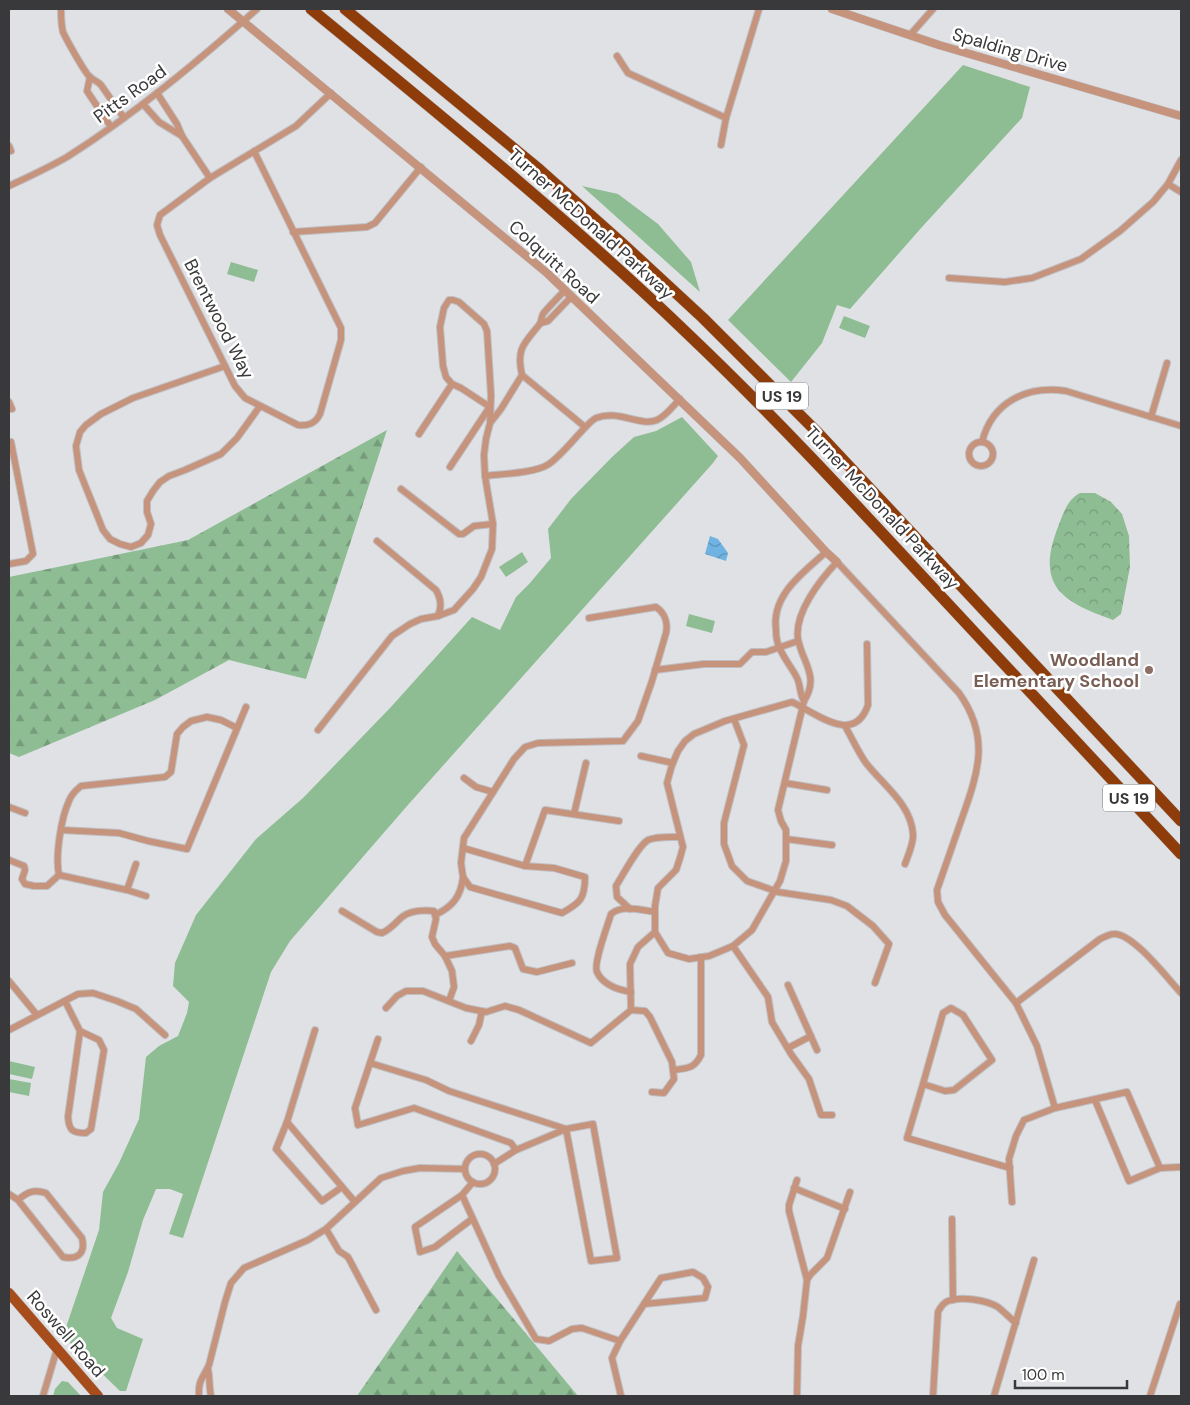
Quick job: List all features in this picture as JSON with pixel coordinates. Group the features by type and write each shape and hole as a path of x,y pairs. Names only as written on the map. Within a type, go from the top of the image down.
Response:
{"highway":[{"name":"Turner McDonald Parkway","path":"311,9 562,218 688,334 842,490 1181,854"},
{"name":"Turner McDonald Parkway","path":"346,9 547,176 710,325 819,434 1181,821"},
{"path":"1163,802 1181,811"}],"main road":[{"name":"Roswell Road","path":"9,1293 98,1396"}],"street":[{"path":"61,9 64,33 90,77 97,80 124,118"},
{"name":"Colquitt Road","path":"228,9 547,273 740,458 837,562"},
{"name":"Pitts Road","path":"9,186 66,157 124,118 199,60 257,9"},
{"path":"721,145 726,118 759,9"},
{"name":"Spalding Drive","path":"832,9 939,45 1181,116"},
{"path":"910,35 933,9"},
{"path":"617,56 628,73 726,118"},
{"path":"90,77 87,90 111,127"},
{"path":"157,93 177,124 182,136 210,178"},
{"name":"Brentwood Way","path":"254,151 341,328 341,340 320,414 314,423 306,426 298,426 245,398 235,386 160,235 157,225 160,215 210,178 254,151 296,126 331,94"},
{"path":"143,104 159,122 182,136"},
{"path":"949,278 1005,282 1032,278 1081,259 1120,231 1153,202 1168,184 1181,160"},
{"path":"293,232 367,226 375,222 421,168"},
{"path":"1168,184 1181,192"},
{"path":"541,323 542,316 565,290"},
{"path":"571,297 548,321 541,323 524,342 520,352 519,364 522,375 585,427"},
{"path":"318,730 392,636 410,624 454,610 481,577 492,550 493,524 485,476 484,455 490,423 491,395 487,331 484,324 459,302 449,300 444,308 440,327 443,366 446,377 452,384 490,407"},
{"path":"1151,417 1167,363"},
{"path":"225,366 133,398 101,414 80,432 76,446 79,470 103,530 110,539 130,547 141,543 148,535 151,524 147,512 147,500 160,482 169,476 221,454 237,438 260,406"},
{"path":"490,423 522,375"},
{"path":"419,434 452,384"},
{"path":"982,442 984,432 990,422 1004,406 1021,395 1040,389 1066,391 1181,426"},
{"path":"485,476 540,469 550,464 596,418 618,415 647,422 654,421 680,399"},
{"path":"9,402 12,409"},
{"path":"450,467 490,407"},
{"path":"9,443 11,442 33,554 26,561 9,564"},
{"path":"401,489 459,534 463,534 474,526 493,524"},
{"path":"377,541 436,590 441,604 438,616"},
{"path":"804,704 797,677 779,648 775,626 777,612 787,589 826,552"},
{"path":"867,644 868,705 857,722 845,726 830,722 804,704 792,702 734,719 694,734 678,751 667,783 683,847 676,870 658,888 655,932 668,953 689,959 709,956 733,946 752,930 780,881 786,861 786,830 778,810 804,704 808,695 810,682 810,669 798,641 798,627 802,610 827,572 837,562 959,692 975,721 978,744 975,780 937,890 938,902 945,915 1016,1003 1037,1046 1055,1108"},
{"path":"435,915 446,910 457,899 462,886 461,863 464,838 514,759 525,747 538,742 623,741 638,721 652,682 667,627 663,613 656,607 589,618"},
{"path":"654,670 704,664 740,664 752,652 766,652 798,641"},
{"path":"61,830 119,833 188,849 246,707"},
{"path":"59,875 57,867 61,830 69,801 81,786 165,776 171,772 178,734 191,721 207,717 221,720 237,728"},
{"path":"734,719 744,745 724,823 724,844 732,866 748,881 774,890 831,900 847,906 873,926 889,944 875,983"},
{"path":"845,726 865,762 898,797 909,816 914,835 905,864"},
{"path":"641,756 673,763"},
{"path":"574,814 586,763"},
{"path":"464,778 476,787 493,792"},
{"path":"785,784 826,790"},
{"path":"9,807 26,812"},
{"path":"524,866 545,810 619,821"},
{"path":"630,909 617,897 616,886 636,854 651,839 680,837"},
{"path":"786,839 832,845"},
{"path":"463,848 524,866 554,868 585,877 585,892 576,905 562,913 470,887 463,877"},
{"path":"9,860 24,866 25,870 22,879 25,884 47,886 59,875"},
{"path":"127,890 136,864"},
{"path":"59,875 146,896"},
{"path":"631,992 610,985 597,972 596,965 611,914 616,910 630,909 655,912"},
{"path":"342,911 377,932 382,933 389,930 403,916 422,910 434,911 436,919 432,937 445,956 452,971 454,988 449,1001"},
{"path":"631,1010 630,964 638,947 655,932"},
{"path":"1016,1003 1100,939 1113,933 1124,936 1135,943 1181,993"},
{"path":"445,956 510,946 515,948 523,969 537,972 572,962"},
{"path":"733,946 768,997 772,1022 809,1079 821,1116 832,1116"},
{"path":"673,1070 692,1067 702,1055 702,957"},
{"path":"9,981 37,1015"},
{"path":"788,985 817,1050"},
{"path":"386,1008 397,996 406,991 423,991 466,1008 486,1012 505,1006 519,1010 591,1043 631,1010 645,1011 650,1017 672,1062 674,1079 664,1093 652,1092"},
{"path":"9,1030 78,994 93,993 136,1009 164,1035"},
{"path":"65,1001 80,1031 68,1126 72,1131 86,1133 91,1128 104,1050 99,1040 80,1031"},
{"path":"922,1084 944,1091 954,1090 992,1060 963,1015 950,1008 943,1013 922,1084 907,1138 1010,1168"},
{"path":"471,1041 480,1026 482,1011"},
{"path":"315,1030 287,1122 276,1149 322,1201 342,1187"},
{"path":"788,1048 811,1036"},
{"path":"378,1039 355,1108 358,1125 414,1108 511,1143 516,1150"},
{"path":"370,1064 426,1080 449,1091 566,1129"},
{"path":"1012,1202 1009,1159 1016,1136 1024,1120 1055,1108 1127,1092 1160,1168"},
{"path":"1095,1100 1130,1181 1160,1168 1181,1167"},
{"path":"287,1122 355,1202"},
{"path":"494,1164 516,1150 566,1129 594,1124 617,1258 591,1262 566,1129"},
{"path":"480,1154 489,1157 494,1164 495,1172 491,1180 484,1184 476,1184 467,1176 465,1169 468,1160 472,1157 480,1154"},
{"path":"199,1396 199,1386 203,1375 208,1369 225,1302 232,1284 244,1268 308,1240 326,1229 381,1178 420,1168 465,1169"},
{"path":"796,1180 789,1211 807,1280 798,1346 797,1396"},
{"path":"472,1218 435,1247 420,1252 415,1227 462,1195 473,1182"},
{"path":"794,1188 845,1209"},
{"path":"9,1194 18,1200 63,1257 74,1258 79,1256 83,1248 82,1238 46,1193 40,1191 27,1192 18,1200"},
{"path":"807,1280 828,1258 850,1192"},
{"path":"462,1195 498,1276 536,1339 549,1342 572,1329 582,1328 620,1341"},
{"path":"952,1219 953,1300"},
{"path":"326,1229 339,1251 348,1257 376,1310"},
{"path":"994,1396 1034,1260"},
{"path":"621,1396 612,1358 620,1341 644,1304 661,1278 692,1272 703,1278 708,1286 705,1298 644,1304"},
{"path":"933,1396 938,1312 945,1302 974,1299 986,1301 1016,1323"},
{"path":"1150,1396 1180,1304"},
{"path":"43,1396 57,1350"},
{"path":"208,1369 211,1396"}],"green space":[{"path":"963,65 1030,87 1022,118 850,309 837,305 822,343 791,382 728,320"},
{"path":"582,186 618,194 658,224 691,262 700,292"},
{"path":"231,262 258,270 254,282 227,274"},
{"path":"844,316 870,326 865,338 839,328"},
{"path":"682,417 718,456 713,463 407,806 290,941 271,972 183,1238 169,1234 183,1194 170,1189 156,1189 143,1220 128,1272 111,1318 117,1328 143,1339 126,1391 120,1391 63,1336 99,1230 103,1192 119,1163 139,1119 146,1057 159,1046 178,1036 187,1013 189,1002 173,986 175,963 196,915 256,839 303,798 390,708 472,617 500,630 516,597 551,558 548,529 571,499 634,437 656,431"},
{"path":"387,430 306,679 229,660 155,700 19,757 9,753 9,577 188,540"},
{"path":"1080,493 1095,493 1111,502 1122,514 1129,536 1130,567 1121,614 1113,620 1080,606 1067,598 1058,589 1052,578 1050,564 1052,547 1058,527 1069,503"},
{"path":"522,552 528,562 506,577 499,567"},
{"path":"689,614 715,621 712,633 686,626"},
{"path":"9,1061 35,1067 32,1079 9,1074"},
{"path":"9,1079 31,1083 29,1096 9,1092"},
{"path":"457,1251 578,1396 357,1396"},
{"path":"62,1381 68,1382 81,1396 53,1396 55,1389"}],"water":[{"path":"710,536 718,539 728,553 726,561 705,554"}],"place":[{"name":"Woodland Elementary School","path":"1149,670"}]}
